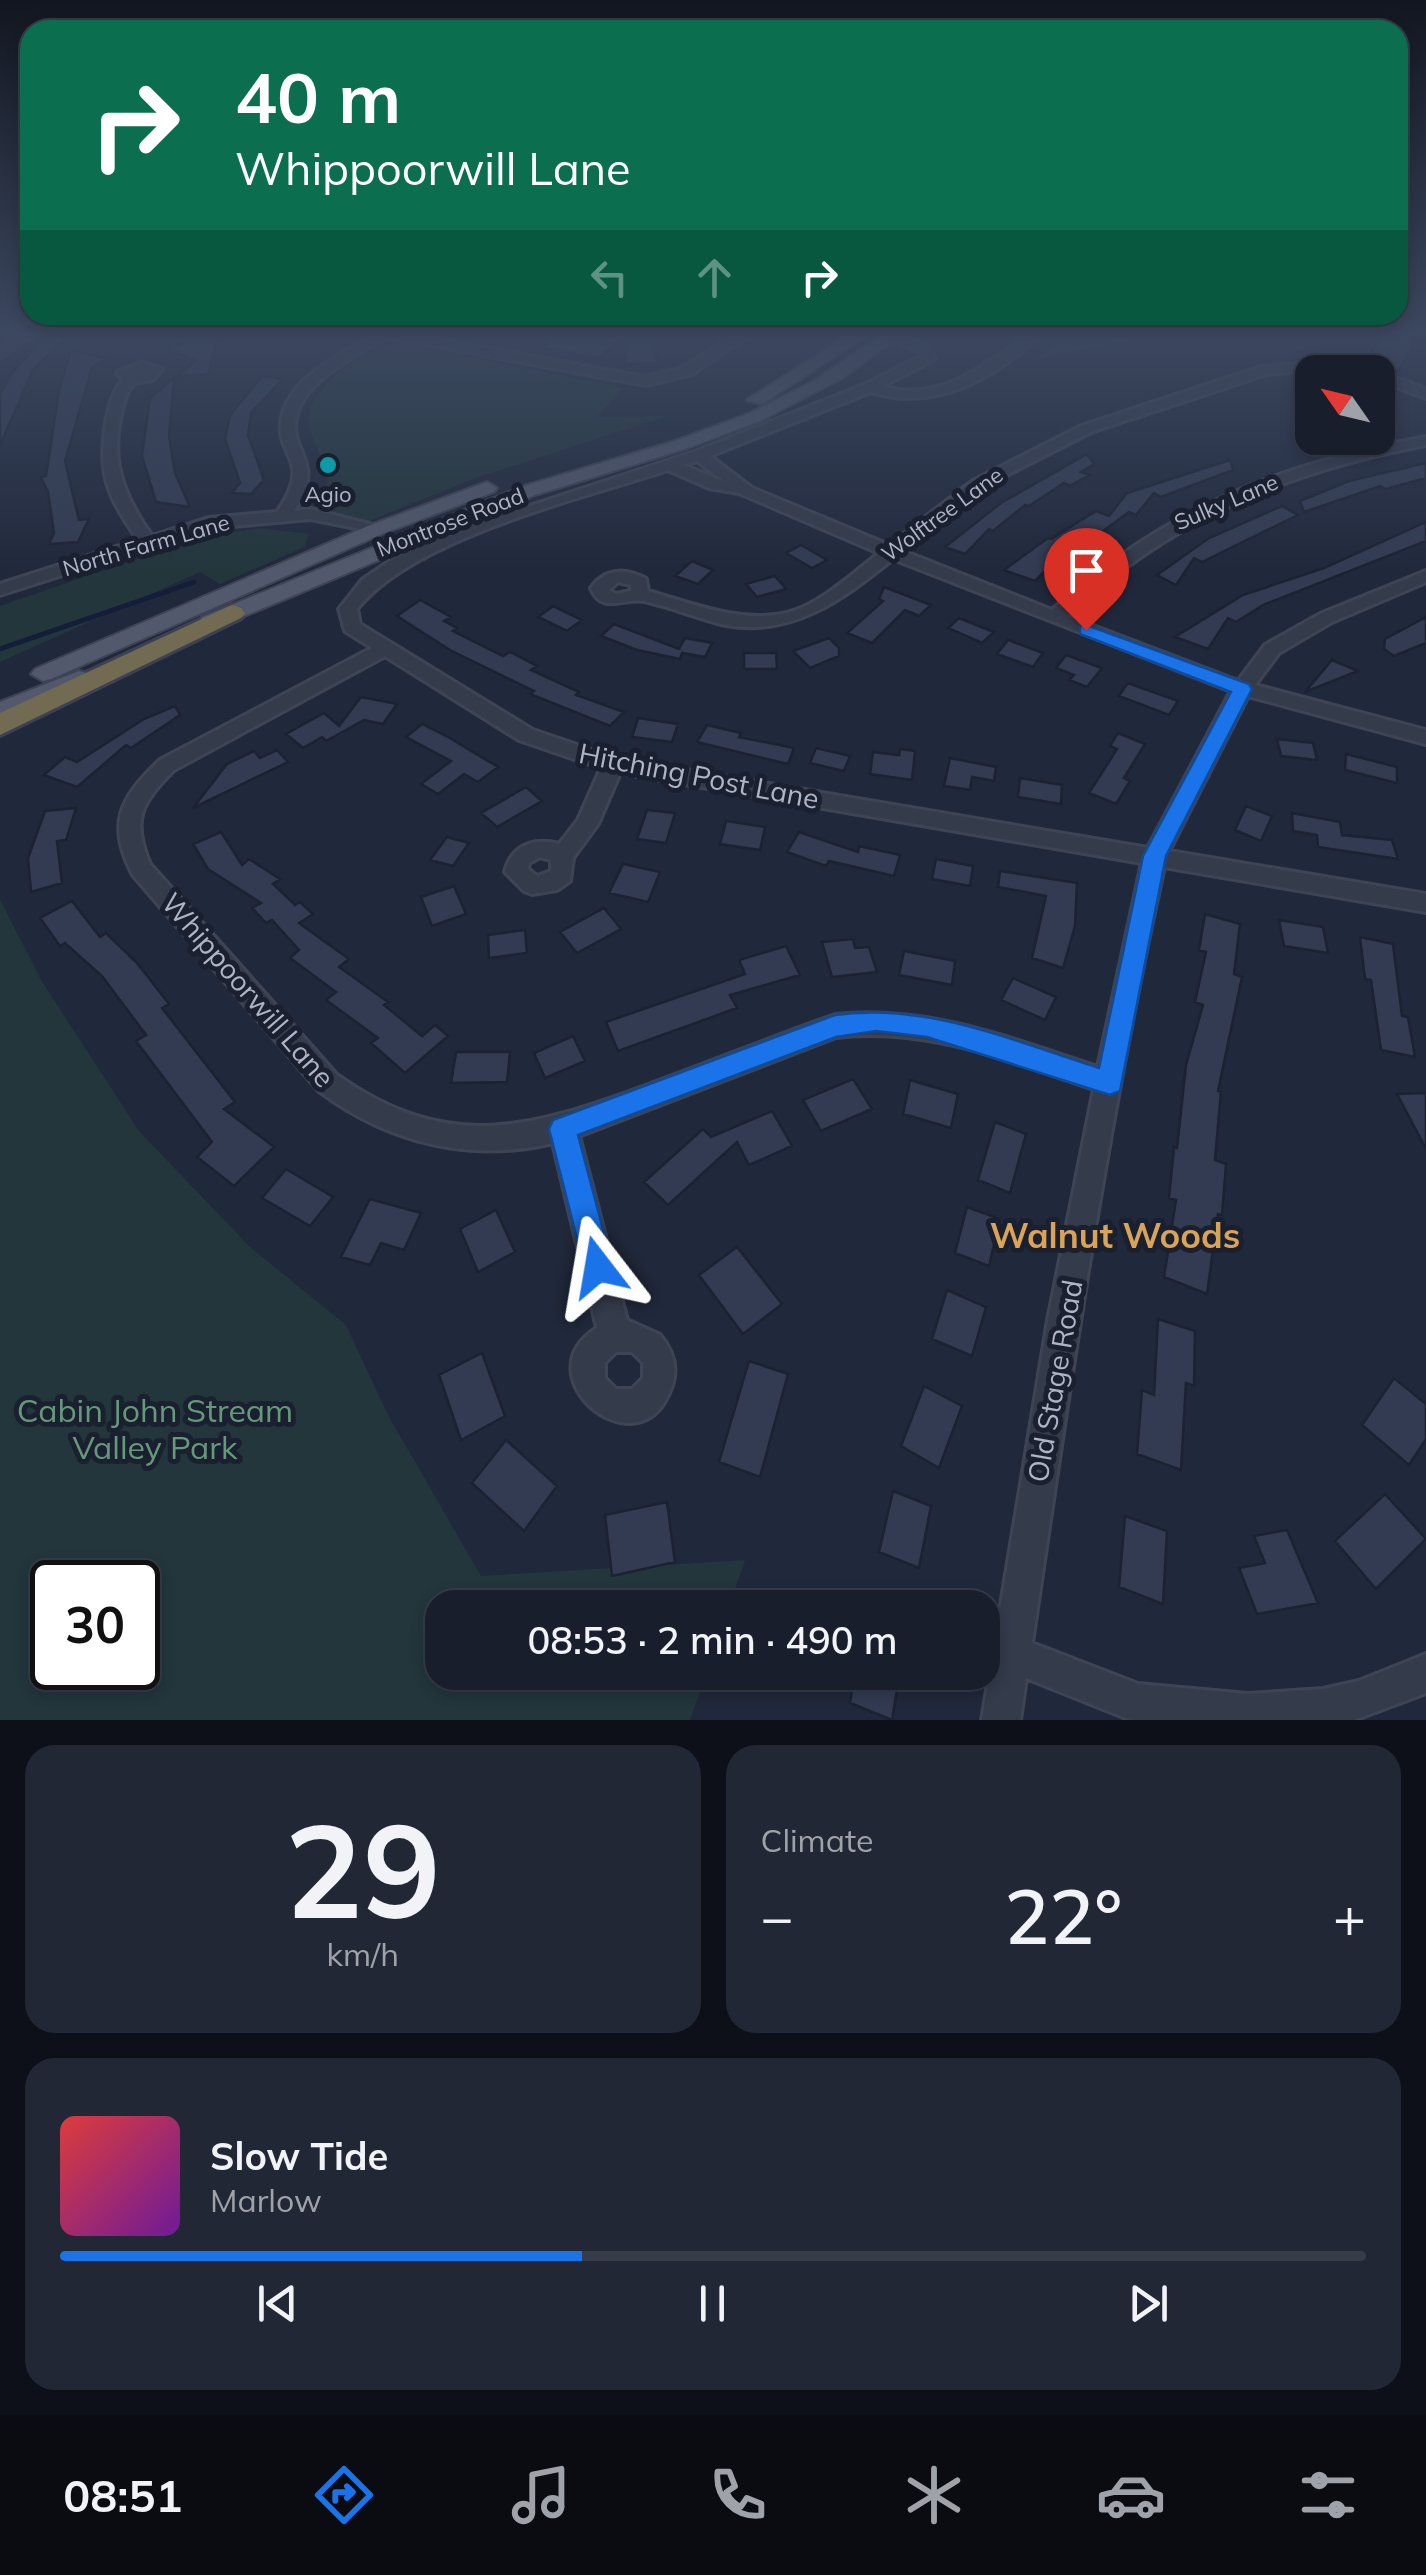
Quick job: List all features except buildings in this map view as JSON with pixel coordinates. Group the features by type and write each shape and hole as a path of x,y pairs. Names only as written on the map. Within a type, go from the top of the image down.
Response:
{"highway":[{"path":"0,724 232,613"}],"main road":[{"name":"Montrose Road","path":"0,693 375,530 512,480 728,412"},
{"name":"Montrose Road","path":"0,711 408,537 533,490 766,412"}],"street":[{"path":"116,412 108,468 118,500 146,540"},
{"path":"291,412 288,431 304,478 288,516 332,536 337,547"},
{"name":"Hitching Post Lane","path":"806,412 699,455 475,528 400,562 368,584 348,609 351,627 526,735 613,765 1426,902"},
{"name":"Wolftree Lane","path":"639,594 730,620 790,618 834,596 936,513 1000,471 1131,412"},
{"name":"Sulky Lane","path":"1054,618 1116,561 1193,514 1331,461 1426,441"},
{"path":"699,455 746,491"},
{"path":"669,465 714,485 746,491 888,552 1242,689 1426,738"},
{"name":"North Farm Lane","path":"0,590 208,523 311,514 375,530"},
{"name":"Old Stage Road","path":"1001,1720 1064,1320 1130,965 1155,856 1242,689 1272,649 1326,618 1425,578"},
{"name":"Whippoorwill Lane","path":"385,650 167,764 144,788 130,816 131,849 141,869 328,1083 353,1104 397,1125 449,1136 509,1138 563,1129 835,1026 876,1020 927,1026 1110,1083"},
{"path":"562,856 587,824 613,765"},
{"path":"563,1129 615,1336"},
{"path":"1010,1653 1137,1703 1206,1716 1281,1717 1346,1708 1402,1688 1426,1673"}],"green space":[{"path":"601,412 597,417 668,416 475,478 365,523 319,508 318,494 328,482 310,429 309,414"},
{"path":"260,528 308,534 305,547 220,584 200,572 0,662 0,606 196,538"},
{"name":"Cabin John Stream Valley Park","path":"0,899 41,980 139,1131 251,1248 346,1325 388,1415 481,1576 745,1560 735,1590 425,1590 425,1690 701,1690 690,1720 0,1720"}],"waterway":[{"path":"0,649 194,582"}],"place":[{"name":"Agio","path":"328,465"}],"district":[{"name":"Walnut Woods","path":"1115,1236"}],"route":[{"path":"598,1267 563,1129 835,1026 876,1020 927,1026 1110,1083 1130,965 1155,856 1242,689 1086,630"}]}
